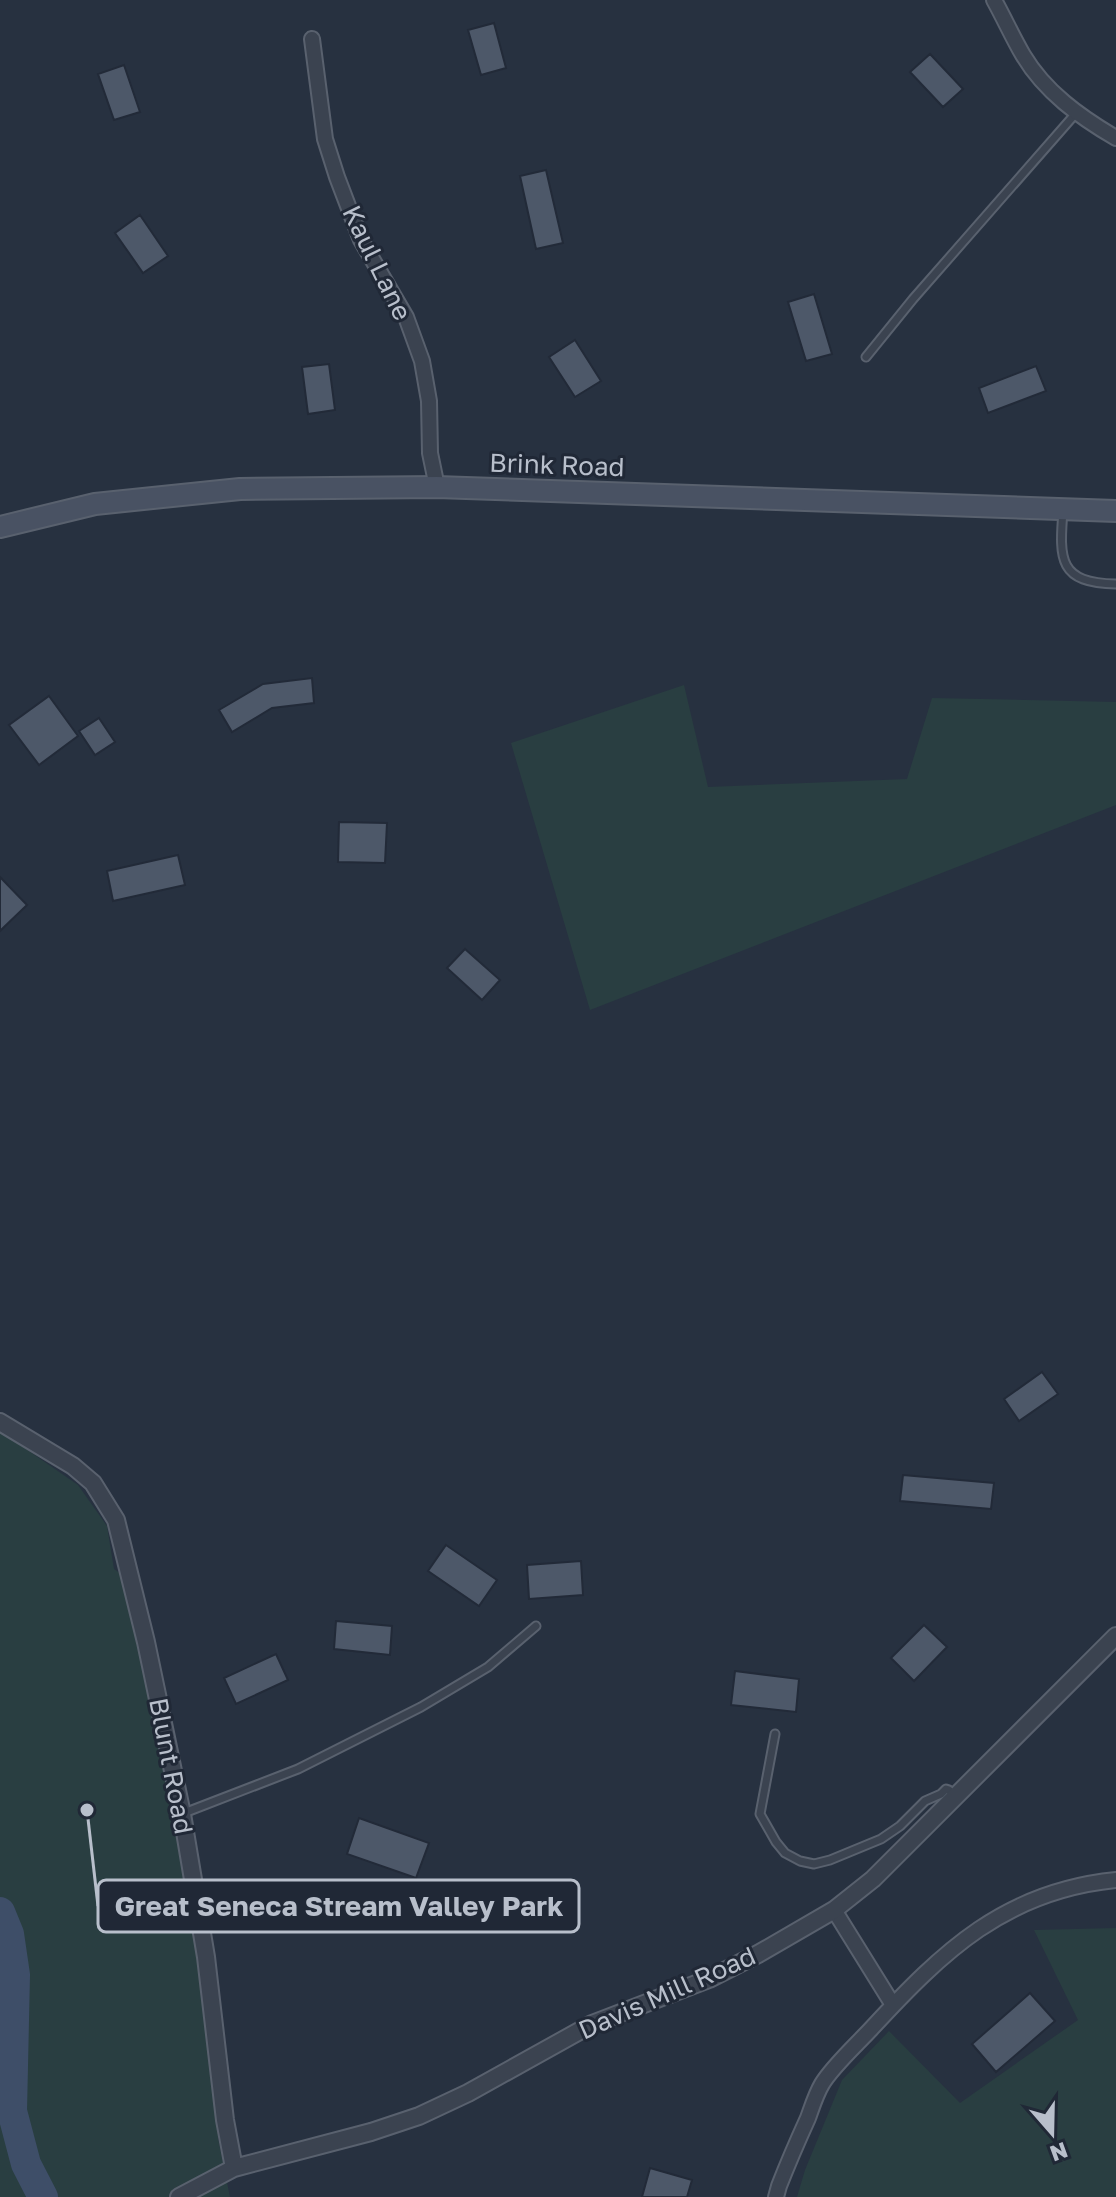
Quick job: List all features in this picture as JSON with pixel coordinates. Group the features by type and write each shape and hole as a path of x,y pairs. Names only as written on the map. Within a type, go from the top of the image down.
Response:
{"main road":[{"name":"Brink Road","path":"0,527 95,504 240,489 437,487 1116,511"}],"street":[{"path":"994,0 1025,58 1054,94 1089,123 1116,138"},
{"name":"Kaul Lane","path":"312,39 325,139 337,177 361,240 406,317 422,361 429,401 430,453 437,487"},
{"name":"Blunt Road","path":"0,1422 73,1466 93,1483 116,1520 146,1642 182,1814 206,1957 225,2120 234,2168"},
{"name":"Davis Mill Road","path":"179,2197 234,2168 371,2132 419,2116 468,2093 592,2024 709,1979 834,1910 873,1879 1116,1636"},
{"path":"776,2197 823,2082 929,1970 964,1939 999,1915 1039,1897 1116,1880"},
{"path":"834,1910 893,2005"}],"lane":[{"path":"866,357 1077,112"},
{"path":"1063,509 1062,554 1068,568 1076,577 1102,584 1116,584"},
{"path":"182,1814 298,1769 421,1707 488,1667 536,1626"},
{"path":"775,1734 760,1814 785,1853 800,1861 814,1864 856,1850 881,1839 900,1826 925,1801 946,1789 954,1796"}],"green space":[{"path":"684,685 708,787 907,779 932,698 1116,702 1116,805 590,1010 511,743"},
{"path":"0,1431 78,1485 107,1526 114,1569 124,1576 194,1909 221,2135 218,2138 230,2197 0,2197"},
{"path":"1116,1928 1116,2197 797,2197 842,2080 889,2031 960,2103 1078,2020 1034,1930"}],"building":[{"path":"494,23 506,68 481,75 468,30"},
{"path":"930,54 963,89 943,107 910,72"},
{"path":"124,65 140,112 114,120 98,74"},
{"path":"546,170 563,243 536,249 520,176"},
{"path":"140,215 168,256 143,273 115,233"},
{"path":"814,294 832,354 806,361 788,302"},
{"path":"575,340 601,381 575,397 549,357"},
{"path":"329,364 335,410 308,414 302,367"},
{"path":"1036,366 1046,391 988,413 979,388"},
{"path":"312,678 314,703 272,708 232,732 219,710 263,684"},
{"path":"49,696 78,736 39,765 9,725"},
{"path":"99,718 115,742 95,755 79,731"},
{"path":"339,822 387,823 385,863 338,862"},
{"path":"178,855 185,885 113,901 107,871"},
{"path":"0,877 27,905 0,931"},
{"path":"465,949 500,980 482,1000 447,968"},
{"path":"1042,1372 1058,1394 1019,1421 1004,1399"},
{"path":"903,1475 994,1483 991,1509 900,1501"},
{"path":"446,1545 497,1580 479,1606 428,1571"},
{"path":"581,1561 583,1595 529,1599 527,1565"},
{"path":"336,1621 392,1626 390,1655 334,1649"},
{"path":"924,1625 947,1647 914,1681 891,1658"},
{"path":"276,1654 288,1680 236,1704 224,1678"},
{"path":"735,1671 799,1679 796,1712 731,1705"},
{"path":"359,1818 429,1843 416,1878 347,1854"},
{"path":"1030,1993 1055,2021 996,2072 972,2044"},
{"path":"650,2168 692,2180 687,2197 642,2197"}],"waterway":[{"path":"0,1912 9,1934 15,1975 12,2111 26,2164 43,2197"}],"place":[{"name":"Great Seneca Stream Valley Park","path":"87,1810"}]}
